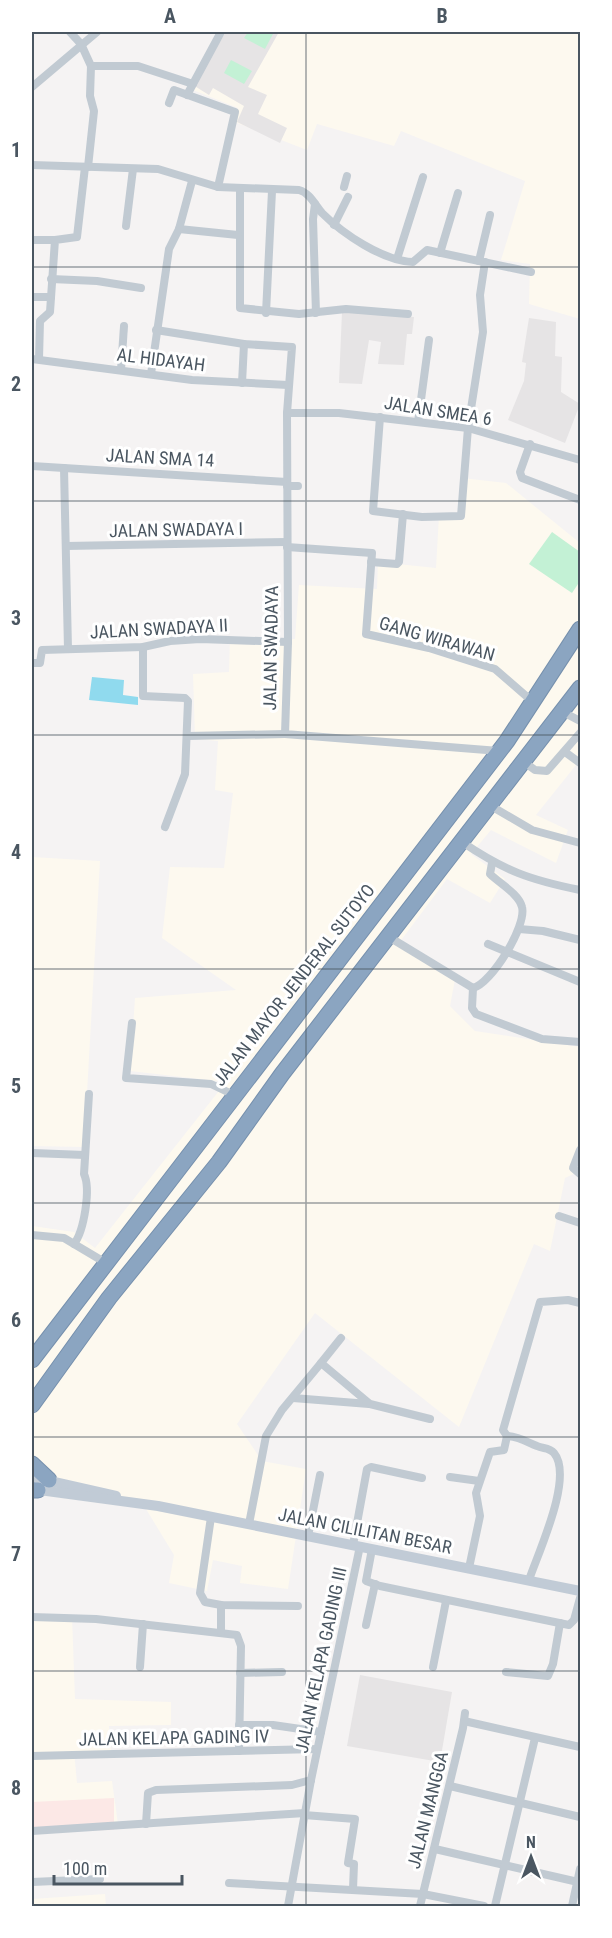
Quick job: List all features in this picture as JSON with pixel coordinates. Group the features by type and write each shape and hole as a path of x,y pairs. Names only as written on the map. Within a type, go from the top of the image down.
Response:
{"highway":[{"name":"JALAN MAYOR JENDERAL SUTOYO","path":"32,1360 499,751 580,629"},
{"path":"32,1405 109,1298 219,1162 282,1074 491,807 580,688"},
{"path":"367,921 389,937"},
{"path":"32,1464 36,1485"}],"street":[{"path":"32,240 77,237 94,111 90,96 91,66 81,44 70,32"},
{"path":"32,87 97,32"},
{"path":"187,95 221,32"},
{"path":"91,66 138,66 193,84"},
{"path":"170,103 174,90 235,112 218,188"},
{"path":"32,165 165,170 218,188 299,190 308,195 334,225 364,244 397,259 413,262 429,251 531,272"},
{"path":"126,226 133,169"},
{"path":"344,188 347,176"},
{"path":"397,259 423,177"},
{"path":"151,374 169,249 179,229 192,181"},
{"path":"240,190 239,307 266,313 316,314 346,309 408,314"},
{"path":"266,313 272,191"},
{"path":"440,253 458,193"},
{"path":"334,225 348,197"},
{"path":"315,204 313,219 316,314"},
{"path":"380,417 373,511 462,516 468,428 483,332 480,295 482,261 490,215"},
{"path":"179,229 238,235"},
{"path":"35,359 40,321 49,314 55,240"},
{"path":"51,279 97,281 141,288"},
{"path":"32,297 51,297"},
{"path":"121,370 124,326"},
{"path":"156,330 244,344 242,383"},
{"path":"418,422 429,340"},
{"name":"JALAN SWADAYA","path":"244,344 289,346 292,349 287,413 288,642 285,734 499,751"},
{"name":"AL HIDAYAH","path":"35,359 192,380 288,385"},
{"name":"JALAN SMEA 6","path":"287,413 380,417 468,428 580,460"},
{"path":"530,444 520,472 522,478 580,500"},
{"name":"JALAN SMA 14","path":"32,466 298,486"},
{"path":"64,468 68,649"},
{"name":"JALAN SWADAYA I","path":"66,546 287,544 397,564 403,514"},
{"name":"GANG WIRAWAN","path":"371,558 366,634 429,648 495,669 533,702"},
{"name":"JALAN SWADAYA II","path":"32,648 42,650 143,647 170,641 200,639 288,642"},
{"path":"143,647 143,695 187,699 188,736 181,789 165,827"},
{"path":"32,663 40,663 42,650"},
{"path":"563,712 580,721"},
{"path":"524,762 535,770 547,771 580,733"},
{"path":"188,736 285,734"},
{"path":"565,752 580,763"},
{"path":"491,807 532,830 580,843"},
{"path":"462,842 492,863 527,879 580,890"},
{"path":"473,988 482,984 507,952 519,929 522,907 517,898 490,874 492,863"},
{"path":"519,929 543,931 580,940"},
{"path":"389,937 473,988"},
{"path":"488,944 580,982"},
{"path":"473,988 472,1008 476,1014 542,1039 580,1042"},
{"path":"132,1023 126,1078 211,1084 234,1095"},
{"path":"74,1244 82,1231 87,1183 84,1174 89,1094"},
{"path":"577,1172 580,1150"},
{"path":"32,1153 85,1155"},
{"path":"559,1216 580,1223"},
{"path":"32,1235 64,1238 106,1263"},
{"path":"469,1568 480,1516 476,1493 479,1481 490,1452 504,1450 507,1436 503,1430 540,1302 568,1300 580,1303"},
{"path":"249,1524 266,1436 341,1338"},
{"path":"321,1364 370,1404"},
{"path":"293,1398 370,1404 430,1419"},
{"path":"507,1436 526,1439 535,1446 551,1450 558,1460 561,1473 559,1492 529,1580"},
{"name":"JALAN KELAPA GADING III","path":"288,1906 356,1546 367,1469 422,1478"},
{"path":"308,1536 320,1475"},
{"path":"450,1477 479,1481"},
{"name":"JALAN CILILITAN BESAR","path":"36,1485 249,1524 580,1591"},
{"path":"211,1517 200,1593 205,1602 221,1605 298,1606"},
{"path":"372,1549 366,1581 375,1584 560,1623 572,1623 580,1598"},
{"path":"366,1625 375,1584"},
{"path":"433,1667 446,1600"},
{"path":"221,1605 221,1632"},
{"path":"32,1617 66,1616 221,1632 240,1638 239,1751"},
{"path":"506,1672 548,1676 553,1664 560,1623"},
{"path":"140,1667 143,1624"},
{"path":"240,1673 282,1672"},
{"name":"JALAN MANGGA","path":"420,1906 465,1717 535,1738 580,1747"},
{"path":"239,1725 273,1725 321,1732"},
{"path":"495,1906 535,1738"},
{"name":"JALAN KELAPA GADING IV","path":"32,1756 317,1749"},
{"path":"146,1824 146,1797 148,1793 156,1790 292,1785 311,1780"},
{"path":"450,1786 580,1817"},
{"path":"32,1831 304,1814 355,1819 348,1863 354,1864 353,1889"},
{"path":"435,1849 505,1866 580,1875 572,1906"},
{"path":"32,1882 99,1879"},
{"path":"228,1883 423,1894 484,1906"}],"shaded area":[{"path":"223,32 580,32 580,319 529,304 530,264 501,260 525,181 401,131 394,146 317,124 307,150 232,121 238,108 188,88"},
{"path":"226,32 279,32 248,87 267,95 258,114 287,128 280,143 237,122 244,106 213,88 209,95 193,85"},
{"path":"342,312 414,317 412,334 407,334 404,365 378,364 381,342 369,340 362,384 339,383"},
{"path":"529,318 556,322 555,356 562,357 561,392 580,404 565,443 508,420 524,381 526,363 522,362"},
{"path":"462,478 506,483 580,543 580,726 577,730 580,733 580,760 536,815 568,830 556,863 491,830 471,854 505,879 490,903 447,879 399,943 456,974 450,1006 475,1031 580,1047 580,1171 565,1178 550,1251 534,1244 459,1427 315,1313 237,1424 262,1461 306,1469 288,1589 240,1583 242,1566 213,1560 207,1591 169,1583 174,1555 146,1509 33,1494 32,1515 32,1226 74,1232 95,1248 226,1082 130,1071 135,998 236,990 162,938 170,867 224,868 233,793 215,790 218,741 195,739 193,674 229,672 230,638 295,639 299,585 377,589 378,562 436,568 439,516 460,518"},
{"path":"32,857 100,861 84,1147 32,1146"},
{"path":"32,1613 72,1616 75,1699 171,1702 171,1725 109,1726 111,1752 74,1751 77,1783 112,1781 118,1824 32,1830"},
{"path":"360,1675 452,1692 440,1762 347,1746"},
{"path":"114,1798 114,1830 32,1831 32,1802"},
{"path":"105,1894 106,1906 32,1906 32,1899"}],"green space":[{"path":"248,32 274,32 265,49 244,38"},
{"path":"231,60 252,71 244,84 224,73"},
{"path":"552,532 580,552 580,581 572,593 529,564"}],"water":[{"path":"92,677 124,680 123,695 138,697 138,705 89,700"}]}
